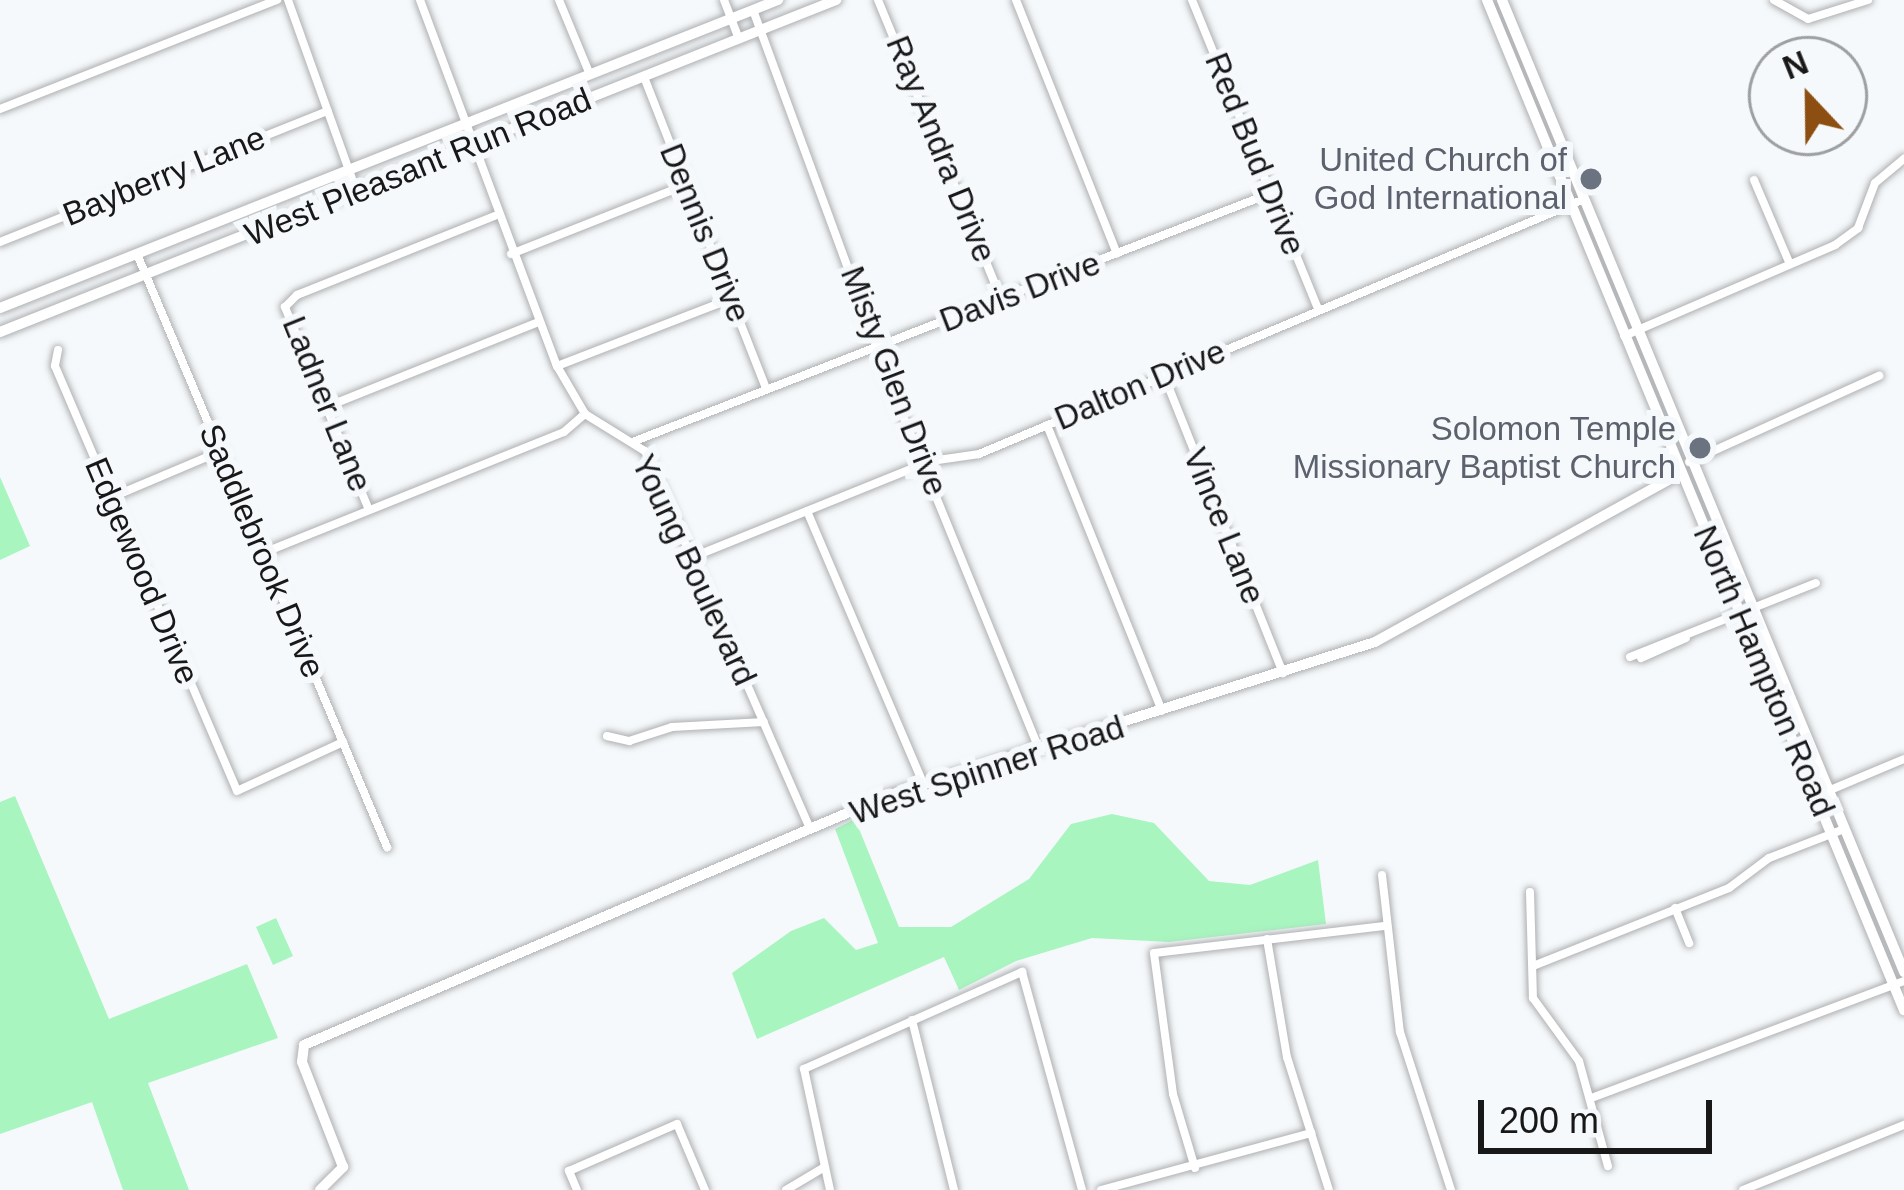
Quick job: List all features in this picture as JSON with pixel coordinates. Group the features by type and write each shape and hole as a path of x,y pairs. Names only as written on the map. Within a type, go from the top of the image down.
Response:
{"main road":[{"name":"West Pleasant Run Road","path":"0,308 778,0"},
{"name":"West Pleasant Run Road","path":"0,332 836,0"},
{"name":"North Hampton Road","path":"1486,0 1730,592 1900,978 1904,1010"},
{"name":"North Hampton Road","path":"1502,0 1753,608 1822,794"},
{"name":"West Spinner Road","path":"320,1190 344,1166 302,1061 304,1045 924,785 1375,642 1681,473"},
{"path":"1730,592 1743,586"}],"street":[{"path":"0,110 278,0"},
{"path":"288,0 357,191"},
{"name":"Young Boulevard","path":"420,0 471,122 494,216 557,366 585,413 634,441 693,557 811,830"},
{"path":"559,0 590,75"},
{"path":"724,0 739,39"},
{"name":"Ray Andra Drive","path":"878,0 1000,299"},
{"path":"1016,0 1117,254"},
{"name":"Red Bud Drive","path":"1192,0 1318,308"},
{"path":"1774,0 1808,19 1868,0"},
{"name":"Misty Glen Drive","path":"753,10 878,346 1039,750"},
{"name":"Dennis Drive","path":"644,77 766,389"},
{"name":"Bayberry Lane","path":"0,242 328,111"},
{"path":"1624,336 1858,228 1875,182 1904,159"},
{"path":"1754,181 1789,262"},
{"path":"511,254 685,185"},
{"name":"Davis Drive","path":"634,441 1270,193"},
{"name":"Dalton Drive","path":"693,557 924,465 979,454 1582,200"},
{"name":"Ladner Lane","path":"369,510 285,312 290,299 494,216"},
{"name":"Saddlebrook Drive","path":"137,254 388,848"},
{"path":"557,366 731,298"},
{"path":"326,407 539,322"},
{"name":"Edgewood Drive","path":"58,350 55,366 237,791 343,742"},
{"path":"1681,473 1690,460 1879,376"},
{"name":"Vince Lane","path":"1166,378 1283,674"},
{"path":"263,553 564,433 585,413"},
{"path":"1047,425 1162,713"},
{"path":"110,498 221,451"},
{"path":"807,511 924,785"},
{"path":"1631,659 1816,583"},
{"path":"607,736 629,741 672,727 764,722"},
{"path":"1822,794 1904,759"},
{"path":"1533,966 1675,908 1838,832"},
{"path":"1382,875 1384,926 1400,1032 1450,1190"},
{"path":"1530,892 1534,998 1572,1046 1594,1097 1608,1166"},
{"path":"1675,908 1689,943"},
{"path":"1195,1168 1173,1094 1154,953 1384,926"},
{"path":"1267,939 1287,1057 1329,1190"},
{"path":"830,1190 804,1069 1022,972 1082,1190"},
{"path":"1594,1097 1900,978"},
{"path":"912,1020 954,1190"},
{"path":"577,1190 569,1171 677,1124 705,1190"},
{"path":"1743,1190 1904,1124"},
{"path":"1101,1190 1311,1133"},
{"path":"786,1190 823,1168"},
{"path":"1778,1175 1784,1190"}],"green space":[{"path":"0,477 30,546 0,560"},
{"path":"15,796 109,1019 247,964 278,1038 148,1083 189,1190 123,1190 92,1102 0,1134 0,802"},
{"path":"1112,814 1154,823 1209,881 1250,885 1318,860 1326,924 1169,942 1092,938 1016,961 959,990 944,957 757,1039 732,973 791,931 824,918 856,950 878,943 835,829 855,819 899,927 951,927 1029,879 1071,824"},
{"path":"276,918 293,956 273,965 256,927"}],"place":[{"name":"United Church of God International","path":"1591,179"},
{"name":"Solomon Temple Missionary Baptist Church","path":"1700,448"}]}
